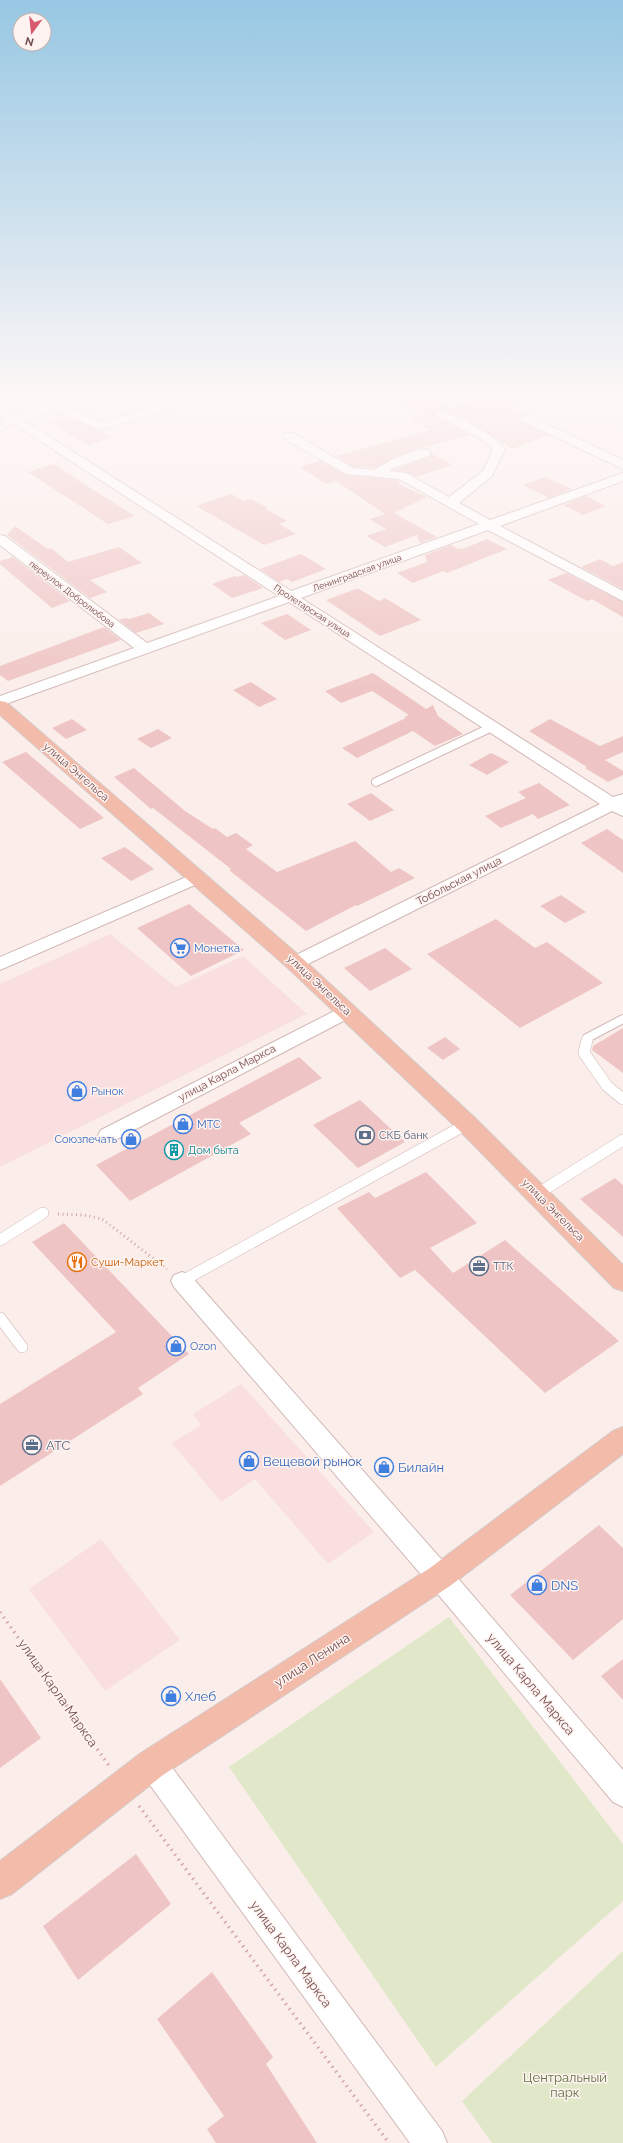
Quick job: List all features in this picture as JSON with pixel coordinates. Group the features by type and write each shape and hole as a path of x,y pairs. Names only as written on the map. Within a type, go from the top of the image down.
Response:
{"main road":[{"name":"улица Энгельса","path":"0,706 295,963 346,1010 467,1124 623,1281"},
{"name":"улица Ленина","path":"0,1882 120,1780 152,1764 440,1577 623,1438"}],"street":[{"name":"Пролетарская улица","path":"130,494 492,727 619,805"},
{"path":"434,494 623,597"},
{"path":"450,503 461,494"},
{"name":"Ленинградская улица","path":"0,701 291,598 576,494"},
{"name":"переулок Добролюбова","path":"0,539 6,550 145,649"},
{"name":"Тобольская улица","path":"295,963 619,805"},
{"path":"0,964 198,878"},
{"name":"улица Карла Маркса","path":"108,1135 346,1010"},
{"name":"улица Карла Маркса","path":"182,1281 440,1577 623,1792"},
{"name":"улица Карла Маркса","path":"152,1764 430,2143"}],"lane":[{"path":"376,782 492,727"},
{"path":"623,1019 587,1038 584,1053 607,1086 623,1099"},
{"path":"182,1281 467,1124"},
{"path":"537,1194 623,1140"},
{"path":"0,1240 43,1213"},
{"path":"0,1318 22,1347"}],"path":[{"path":"43,1213 84,1215 102,1219 182,1281"},
{"name":"улица Карла Маркса","path":"0,1612 120,1780 389,2143"}],"shaded area":[{"name":"Рынок","path":"110,934 176,987 243,956 307,1014 0,1167 0,984"},
{"name":"Вещевой рынок","path":"241,1384 374,1532 328,1564 255,1479 221,1502 172,1443 201,1425 193,1414"},
{"path":"101,1539 180,1640 105,1691 29,1589"}],"green space":[{"path":"449,1617 623,1844 623,1901 436,2067 229,1767"},
{"name":"Центральный парк","path":"623,1951 623,2143 492,2143 462,2101"}],"building":[{"path":"62,494 100,494 135,516 108,524"},
{"path":"231,494 244,501 251,499 287,521 279,524 296,534 264,545 196,506"},
{"path":"355,494 421,494 427,497 394,513 437,537 420,543 417,535 385,547 366,536 386,529 369,519 385,514"},
{"path":"541,494 559,494 549,498"},
{"path":"586,496 606,506 583,515 563,505"},
{"path":"15,526 48,549 51,548 68,562 119,547 142,563 90,580 107,592 90,598 7,535"},
{"path":"487,539 507,549 447,573 443,571 413,583 397,573 427,562 425,555 451,545 458,549 465,548"},
{"path":"301,554 326,569 292,582 287,579 279,582 260,569"},
{"path":"13,557 70,601 52,608 0,564 0,561"},
{"path":"600,559 613,566 623,562 623,589 581,567"},
{"path":"566,573 623,602 623,617 592,599 587,601 548,580"},
{"path":"244,575 263,588 232,598 212,584 235,576 237,577"},
{"path":"359,589 379,601 385,598 421,620 380,636 326,600"},
{"path":"149,613 164,624 136,633 119,620 126,618 129,619"},
{"path":"287,614 311,630 285,640 261,623"},
{"path":"104,627 121,640 8,681 0,675 0,666"},
{"path":"373,673 426,709 433,705 438,716 463,734 435,746 413,731 357,758 342,748 406,718 404,717 409,715 372,691 341,703 325,691"},
{"path":"251,682 277,699 259,707 233,690"},
{"path":"72,719 87,730 66,739 52,728"},
{"path":"550,719 600,746 623,736 623,752 605,760 623,771 623,775 608,782 585,768 587,767 529,731"},
{"path":"158,729 172,738 151,748 137,739"},
{"path":"26,752 104,818 80,829 2,762"},
{"path":"491,753 509,762 487,775 469,765"},
{"path":"134,768 185,811 213,829 215,828 227,837 236,833 253,845 246,849 277,872 355,841 391,872 399,868 415,878 357,906 356,905 306,931 229,870 231,869 153,808 151,809 114,777"},
{"path":"539,783 570,805 538,819 533,814 501,828 485,816 526,798 518,792"},
{"path":"371,793 394,810 370,821 347,804"},
{"path":"607,829 623,840 623,873 581,843"},
{"path":"125,847 154,869 131,881 101,858"},
{"path":"561,895 586,912 565,923 540,906"},
{"path":"189,904 244,950 191,976 137,928"},
{"path":"496,919 535,948 547,942 603,983 520,1028 427,954"},
{"path":"385,948 412,969 370,991 344,968"},
{"path":"623,1028 623,1073 592,1050 593,1046"},
{"path":"445,1037 460,1049 443,1060 427,1048"},
{"name":"Дом быта","path":"299,1057 322,1078 239,1123 251,1134 130,1201 96,1165"},
{"path":"360,1100 405,1142 358,1168 313,1125"},
{"path":"426,1172 477,1223 430,1248 453,1273 505,1240 619,1341 545,1393 415,1270 400,1278 337,1208 369,1192 375,1198"},
{"path":"615,1178 623,1185 623,1237 580,1199"},
{"path":"64,1223 189,1354 138,1388 143,1394 0,1486 0,1404 116,1332 32,1242"},
{"path":"599,1525 623,1548 623,1619 573,1660 510,1595"},
{"path":"623,1659 623,1700 601,1676"},
{"path":"0,1679 41,1738 0,1768"},
{"path":"136,1854 171,1904 78,1980 43,1926"},
{"path":"212,1972 273,2057 266,2064 317,2143 216,2143 207,2129 224,2116 157,2019"}],"place":[{"name":"Монетка","path":"180,948"},
{"name":"Рынок","path":"77,1091"},
{"name":"МТС","path":"183,1124"},
{"name":"СКБ банк","path":"365,1135"},
{"name":"Союзпечать","path":"131,1139"},
{"name":"Дом быта","path":"174,1150"},
{"name":"Суши-Маркет","path":"77,1262"},
{"name":"ТТК","path":"479,1266"},
{"name":"Ozon","path":"176,1346"},
{"name":"АТС","path":"32,1445"},
{"name":"Вещевой рынок","path":"249,1461"},
{"name":"Билайн","path":"384,1467"},
{"name":"DNS","path":"537,1585"},
{"name":"Хлеб","path":"171,1696"}]}
